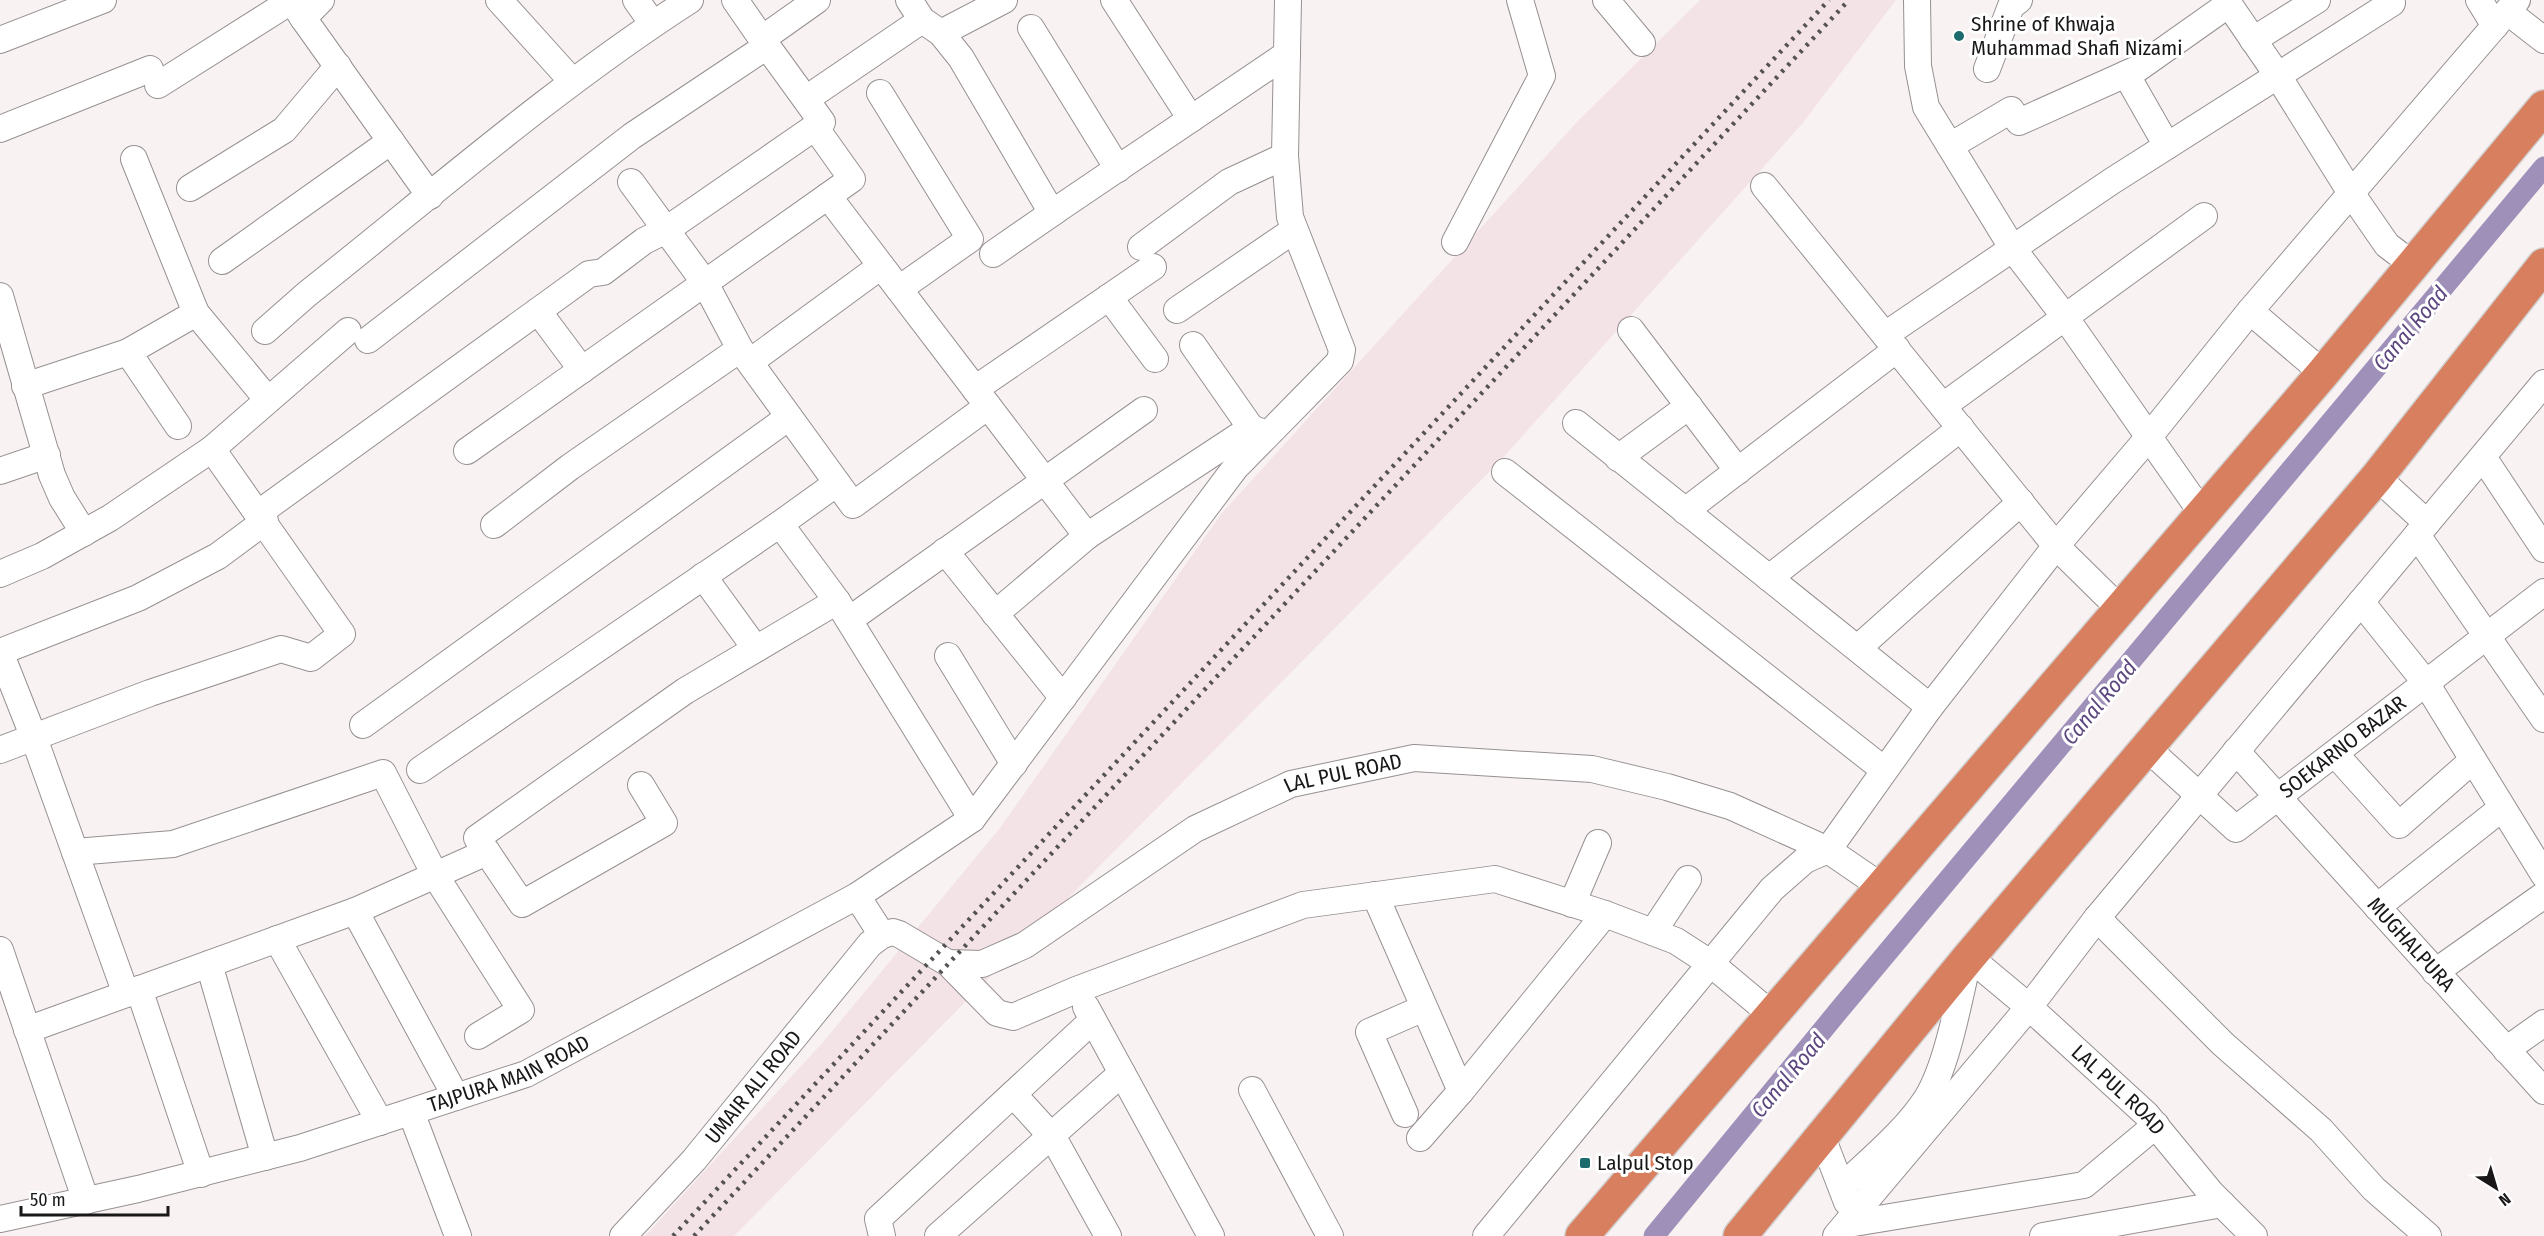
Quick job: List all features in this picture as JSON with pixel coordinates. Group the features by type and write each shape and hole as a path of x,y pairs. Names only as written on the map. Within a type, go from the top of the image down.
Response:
{"highway":[{"path":"1582,1236 2323,373 2544,107"},
{"path":"1740,1236 1969,957 2377,477 2544,265"}],"street":[{"path":"0,40 103,0"},
{"path":"499,0 572,81"},
{"path":"636,0 652,24"},
{"path":"266,331 307,294 572,81 690,0"},
{"path":"201,1174 133,991 75,852 0,652 138,598 218,556 262,517 589,274 603,272 644,241 666,230 822,122 735,0"},
{"path":"0,573 42,556 110,518 212,449 268,400 632,136 765,43 817,0"},
{"path":"806,99 924,18 1004,0"},
{"path":"1114,0 1191,119"},
{"path":"995,614 1087,536 1259,431 1340,361 1342,350 1294,230 1287,193 1285,156 1288,0"},
{"path":"1455,242 1542,76 1520,0"},
{"path":"1606,0 1642,43"},
{"path":"1917,0 1918,66 1926,107 2013,249 2065,317 2202,513"},
{"path":"1987,69 2011,6 2019,0"},
{"path":"2253,40 2318,0"},
{"path":"2479,0 2507,13 2544,40"},
{"path":"1950,146 2011,110 2019,122 2126,74 2227,2 2278,76 2350,194 2387,245 2412,264"},
{"path":"1685,511 1738,471 1891,342 2013,249 2167,146 2392,3"},
{"path":"0,129 154,77 302,5 338,66 430,196"},
{"path":"1486,1236 1772,889 1805,860 1828,849 1930,707 2056,546 2148,438 2250,311 2507,13"},
{"path":"924,18 961,58 1052,213 1055,211"},
{"path":"1031,28 1118,169"},
{"path":"993,254 1287,54"},
{"path":"190,188 284,130 338,66"},
{"path":"2126,74 2167,146"},
{"path":"880,93 970,239 899,289"},
{"path":"467,451 852,179 815,127"},
{"path":"222,261 391,141"},
{"path":"631,182 705,282 745,356 853,505 982,397 1109,297 1147,257 1229,182 1285,156"},
{"path":"134,159 196,313 268,400"},
{"path":"1764,186 2056,546 2120,609"},
{"path":"828,196 1087,536"},
{"path":"1942,406 2204,216"},
{"path":"1177,310 1294,230"},
{"path":"494,525 570,467 881,266"},
{"path":"0,296 15,373 62,498 84,533"},
{"path":"1109,297 1155,359"},
{"path":"538,311 582,370"},
{"path":"2250,311 2323,373"},
{"path":"15,373 128,352 196,313"},
{"path":"1631,330 1738,471"},
{"path":"1193,345 1259,431"},
{"path":"128,352 178,426"},
{"path":"1850,1228 2029,1007 2097,918 2544,383"},
{"path":"1618,458 1689,406"},
{"path":"641,785 664,823 522,904 477,838 685,691 756,649 843,610 945,552 1144,411"},
{"path":"363,725 789,417"},
{"path":"1576,423 1930,707"},
{"path":"1769,578 1960,428"},
{"name":"TAJPURA MAIN ROAD","path":"0,1220 265,1157 526,1074 857,896 972,819 1235,468 1259,431"},
{"path":"0,750 150,693 281,649 311,658 342,634 262,517 212,449"},
{"path":"0,471 46,455"},
{"path":"2483,457 2544,549"},
{"path":"1505,472 1884,769"},
{"path":"2377,477 2422,529 2544,719"},
{"path":"420,770 837,483"},
{"path":"1858,648 2021,502"},
{"path":"780,524 843,610 972,819"},
{"path":"945,552 1063,698"},
{"path":"703,576 756,649"},
{"name":"SOEKARNO BAZAR","path":"2147,748 2236,829 2544,592"},
{"path":"2361,602 2426,683 2544,875"},
{"path":"948,656 1014,764"},
{"name":"MUGHALPURA","path":"2236,751 2544,1091"},
{"path":"2335,754 2399,825 2473,760"},
{"name":"LAL PUL ROAD","path":"882,935 893,932 899,934 948,963 982,964 1024,945 1195,829 1291,784 1414,758 1592,768 1730,806 1828,849 1882,887"},
{"path":"75,852 173,844 383,772 435,875 521,1010 477,1036"},
{"path":"2377,907 2502,808"},
{"path":"1572,904 1598,843"},
{"path":"27,1030 355,911 487,852"},
{"path":"948,963 997,1012 1013,1017 1076,990 1303,905 1495,879 1605,914 1676,941 1710,963 1771,1014"},
{"path":"1653,932 1688,879"},
{"path":"1375,895 1461,1091"},
{"path":"2435,972 2544,895"},
{"path":"857,896 882,935"},
{"path":"355,911 456,1097"},
{"path":"1420,1138 1605,914"},
{"path":"2097,918 2223,1044 2321,1130 2374,1188 2428,1236"},
{"name":"UMAIR ALI ROAD","path":"623,1236 694,1160 870,944 882,935"},
{"path":"277,939 380,1122"},
{"path":"0,950 86,1201"},
{"path":"1842,1187 1907,1124 1927,1098 1937,1078 1969,957"},
{"name":"LAL PUL ROAD","path":"1969,957 2029,1007 2156,1125 2222,1204 2254,1236"},
{"path":"209,964 265,1157"},
{"path":"1076,990 1210,1236"},
{"path":"1405,1114 1369,1032 1424,1008"},
{"path":"882,1236 878,1219 1093,1020"},
{"path":"2506,1050 2544,1023"},
{"path":"938,1236 1122,1073"},
{"path":"1252,1090 1330,1236"},
{"path":"1014,1094 1052,1136 1101,1233"},
{"path":"411,1112 458,1236"},
{"path":"1850,1228 2084,1185 2156,1125"},
{"path":"1822,1137 1842,1187 1850,1228"},
{"path":"2074,1187 2081,1233"},
{"path":"2043,1236 2081,1233 2222,1204"}],"shaded area":[{"path":"1700,0 1896,0 1802,124 1500,461 734,1236 645,1236 824,1041 1000,828 1222,513 1577,122"}],"waterway":[{"name":"Canal Road","path":"1654,1236 1840,1009 2544,167"}],"railway":[{"path":"673,1236 1829,0"},
{"path":"694,1236 1849,0"}],"place":[{"name":"Shrine of Khwaja Muhammad Shafi Nizami","path":"1959,36"},
{"name":"Lalpul Stop","path":"1585,1163"}]}
